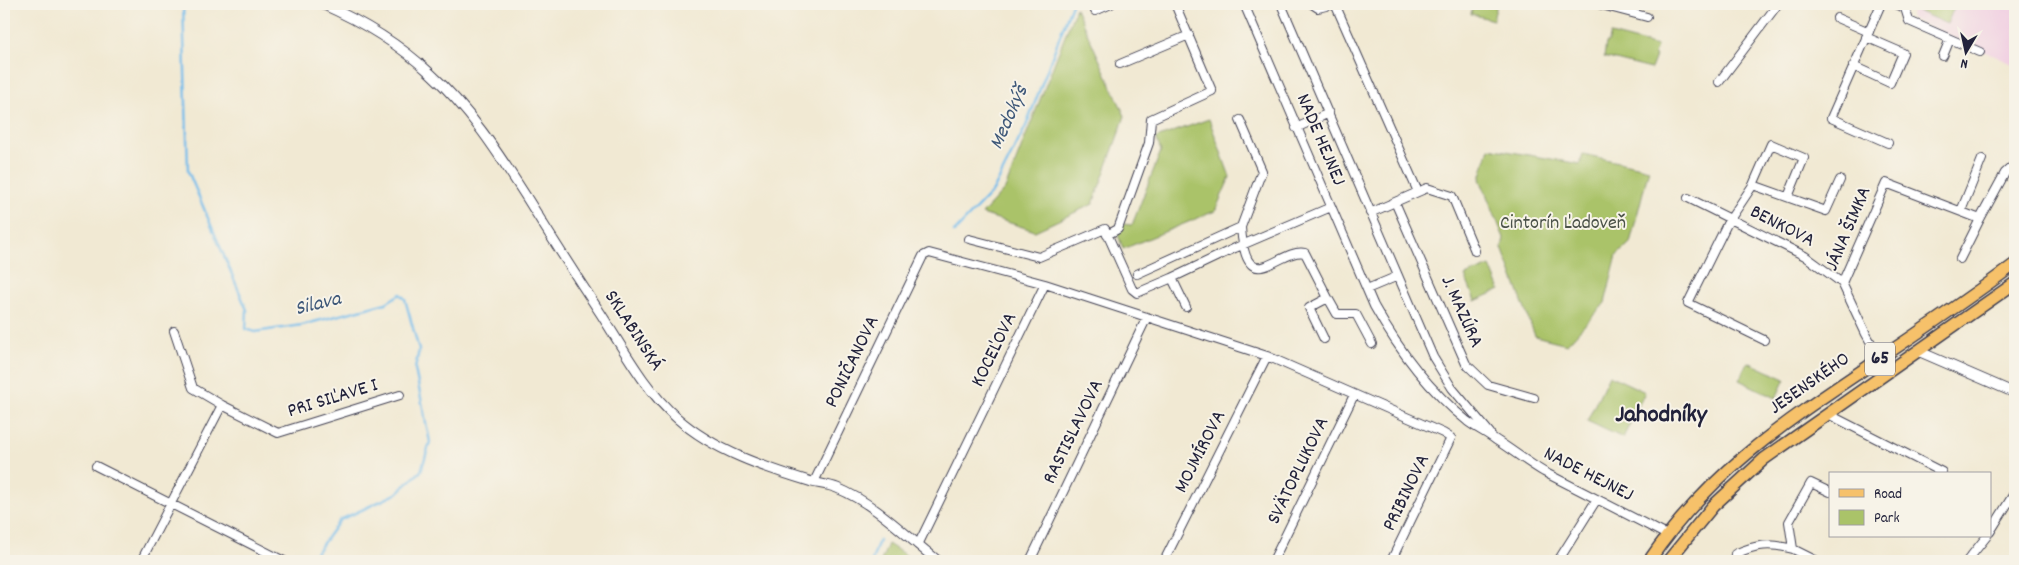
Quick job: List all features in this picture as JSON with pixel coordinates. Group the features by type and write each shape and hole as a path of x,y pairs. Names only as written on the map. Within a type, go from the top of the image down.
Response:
{"main road":[{"name":"JESENSKÉHO","path":"1649,561 1700,496 1745,454 2015,264"},
{"name":"JESENSKÉHO","path":"1670,558 1686,536 1713,506 1744,476 1778,449 2015,283"},
{"path":"1670,558 1668,535 1686,536"}],"street":[{"name":"SKLABINSKÁ","path":"322,4 374,30 426,68 472,116 494,146 641,376 676,418 693,431 729,452 836,488 870,506 938,561"},
{"path":"1095,11 1111,4"},
{"path":"969,239 1039,257 1106,232 1118,230 1149,143 1151,119 1212,90 1175,4"},
{"name":"NADE HEJNEJ","path":"1244,4 1367,289 1383,322 1412,364 1454,410 1469,422 1544,472 1668,535"},
{"name":"NADE HEJNEJ","path":"1281,4 1370,213 1441,371 1452,388 1497,440"},
{"path":"1312,4 1318,8 1334,4 1418,192"},
{"path":"1598,4 1647,17"},
{"path":"1719,82 1778,4"},
{"path":"1881,4 1831,118 1888,143"},
{"path":"1895,4 1905,8 1913,4"},
{"path":"1905,8 1909,20 1980,52"},
{"path":"1838,18 1903,54 1890,82 1853,66"},
{"path":"1120,64 1189,35"},
{"path":"1943,56 1950,39"},
{"path":"1296,128 1329,113"},
{"path":"1240,120 1262,172 1241,227 1242,245 1250,262 1258,267 1266,268 1299,252 1305,253 1337,314 1356,314 1372,344"},
{"name":"BENKOVA","path":"1730,219 1754,184 1771,144 1804,158 1788,197"},
{"path":"1960,211 1982,159"},
{"path":"1960,259 2005,173 2015,164"},
{"name":"BENKOVA","path":"1754,184 1826,211 1840,180"},
{"name":"JÁNA ŠIMKA","path":"1880,359 1842,282 1886,183 1980,219"},
{"name":"J. MAZÚRA","path":"1370,213 1427,188 1452,196 1475,251"},
{"name":"BENKOVA","path":"1688,198 1805,256 1842,282"},
{"name":"J. MAZÚRA","path":"1395,202 1466,364 1488,385 1534,398"},
{"path":"1106,232 1132,289 1137,293 1331,207"},
{"path":"1730,219 1688,303 1764,340"},
{"path":"1137,274 1241,227"},
{"name":"PONIČANOVA","path":"814,482 923,256 929,253 1045,284"},
{"path":"1367,289 1398,276"},
{"path":"1172,278 1186,307"},
{"path":"1045,284 1267,356 1354,395"},
{"name":"KOCEĽOVA","path":"918,545 1045,284"},
{"path":"1324,339 1309,308 1328,298"},
{"name":"RASTISLAVOVA","path":"1030,561 1148,317"},
{"name":"PRI SIĽAVE I","path":"174,331 193,388 222,406 278,433 400,395"},
{"path":"1918,351 2015,393"},
{"name":"MOJMÍROVA","path":"1164,561 1267,356"},
{"name":"PRIBINOVA","path":"1354,395 1443,432 1452,438 1391,561"},
{"name":"SVÄTOPLUKOVA","path":"1274,561 1354,395"},
{"path":"140,561 222,406"},
{"path":"1828,414 1942,472"},
{"path":"96,466 284,561"},
{"path":"1793,549 1789,522 1811,483 1829,492"},
{"path":"1992,529 2015,492"},
{"path":"1558,561 1597,499"},
{"path":"1967,561 1985,538"},
{"path":"1735,554 1751,547 1774,544 1793,549 1817,561"}],"shaded area":[{"path":"1916,4 2015,4 2015,65 1912,19 1910,16"}],"green space":[{"path":"1473,4 1497,4 1493,20 1471,14"},
{"path":"1920,4 1955,5 1947,24 1917,11"},
{"path":"1076,8 1125,116 1093,204 1035,231 982,214 1005,189"},
{"path":"1611,34 1657,46 1654,55 1656,56 1651,69 1604,57 1606,43 1608,43"},
{"path":"1209,119 1230,177 1215,211 1123,249 1118,235 1123,224 1132,225 1161,151 1156,138"},
{"name":"Cintorín Ľadoveň","path":"1489,148 1580,164 1583,154 1649,169 1630,243 1617,255 1605,303 1567,344 1535,336 1502,248 1504,238 1480,179"},
{"path":"1490,266 1500,290 1475,301 1465,276"},
{"path":"1748,362 1785,379 1776,398 1739,380"},
{"path":"1609,375 1645,392 1623,438 1587,421"},
{"path":"888,544 915,561 881,561"}],"waterway":[{"name":"Silava","path":"183,4 188,171 247,310 246,329 255,332 302,325 386,303 400,294 405,299 419,350 415,369 430,442 421,471 396,494 340,520 310,561"},
{"name":"Medokýš","path":"954,232 993,191 1026,126 1072,4"},
{"name":"Medokýš","path":"872,561 879,540"}],"district":[{"name":"Jahodníky","path":"1661,416"}]}
